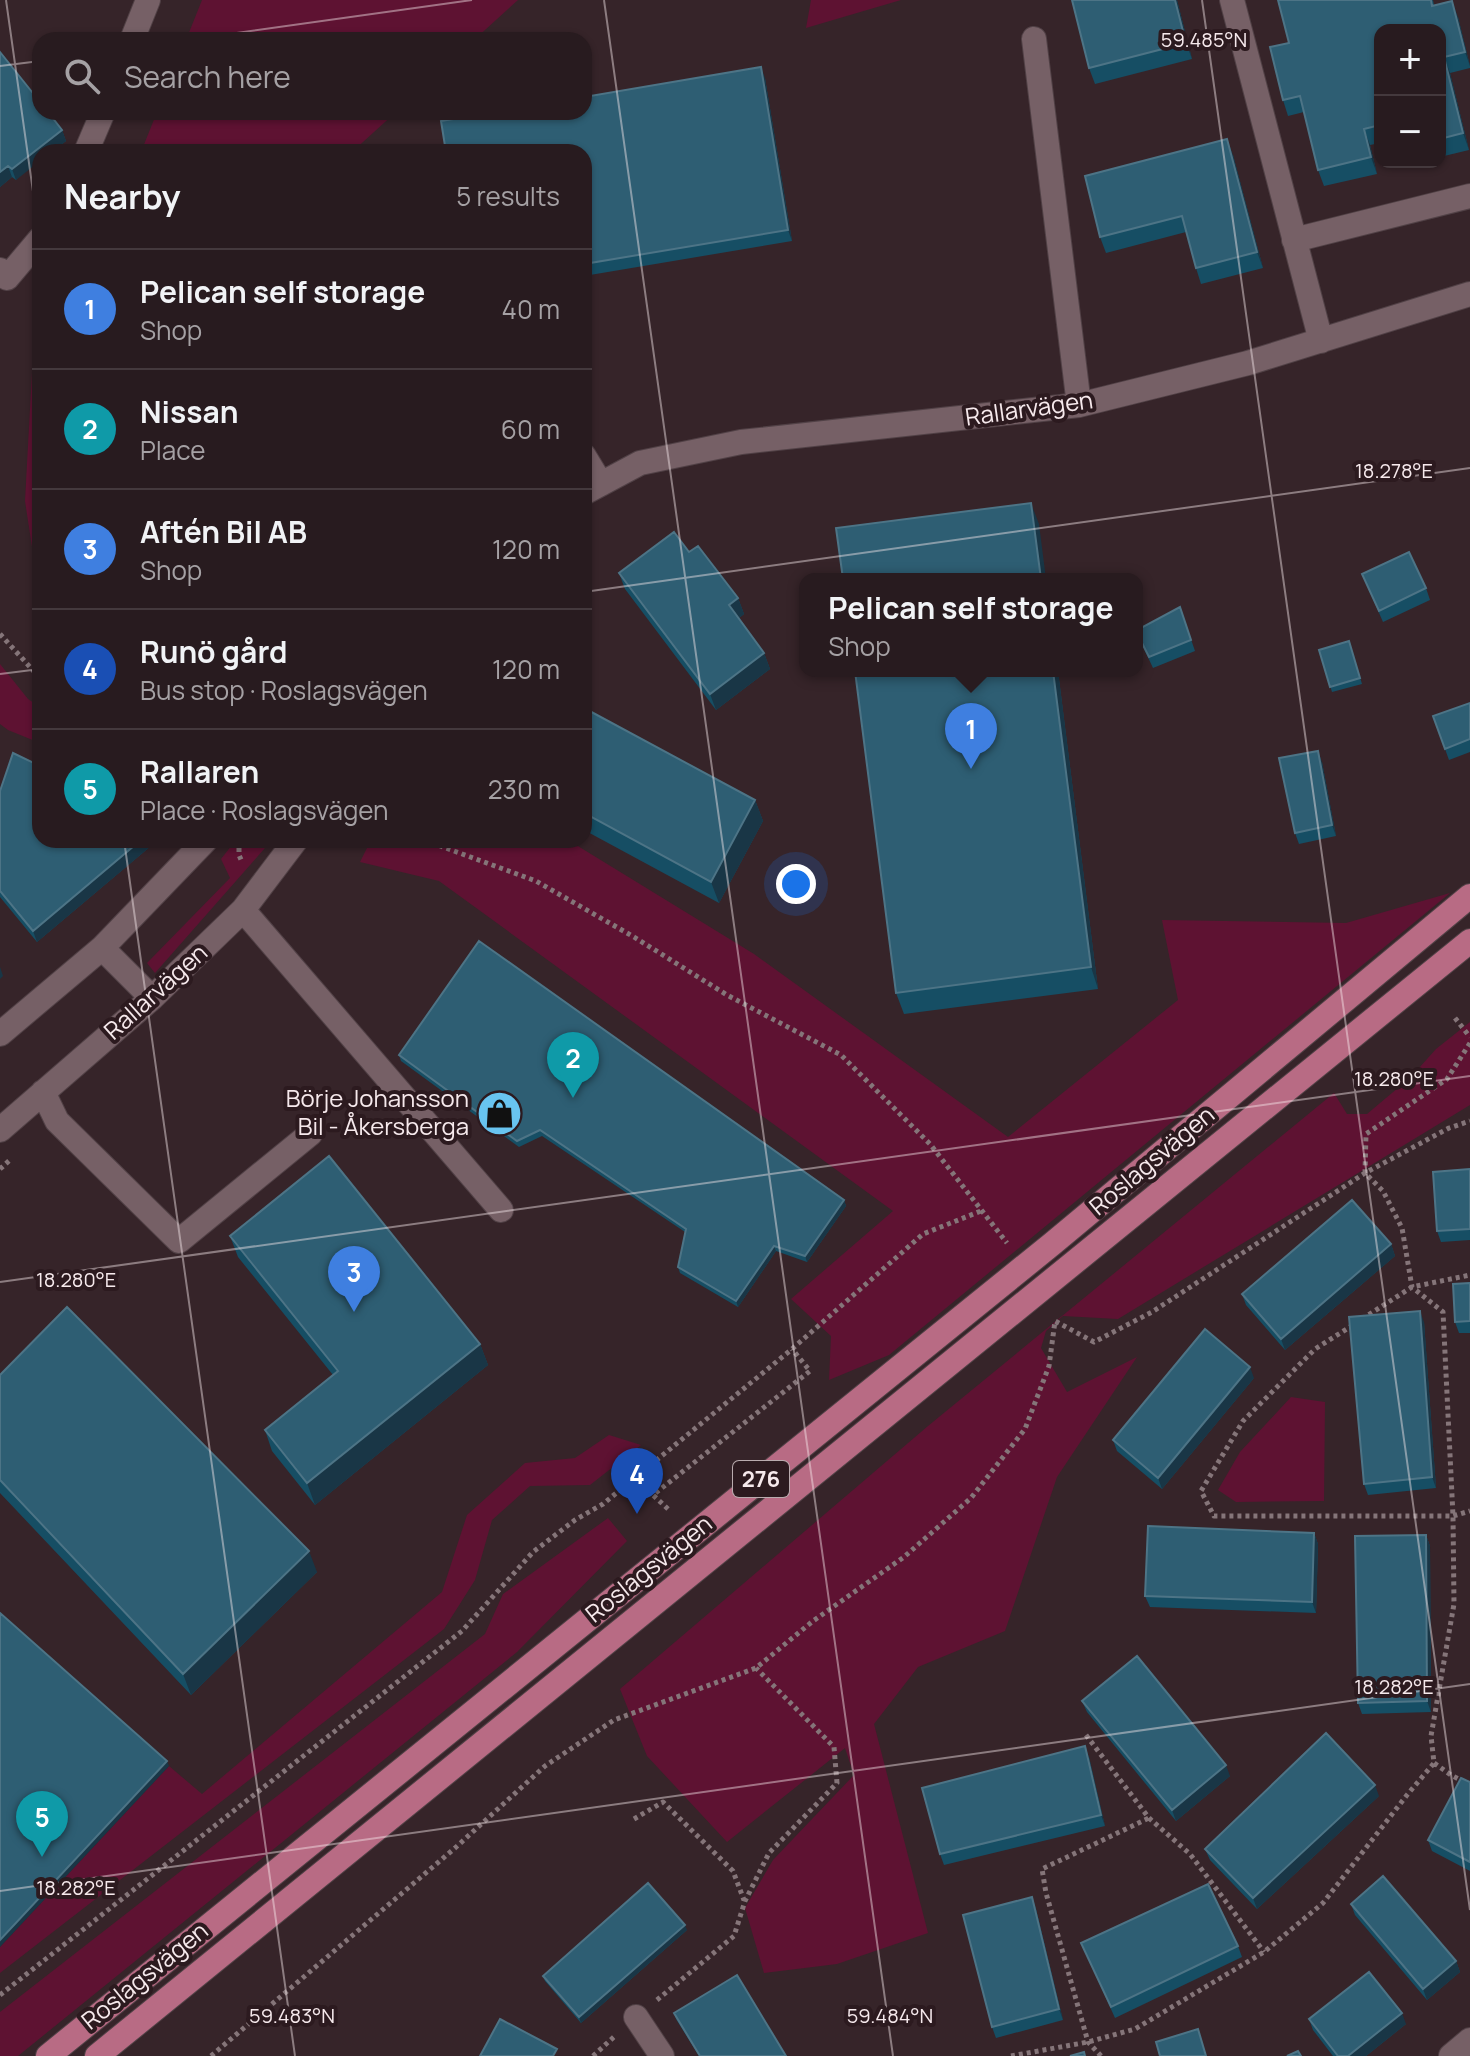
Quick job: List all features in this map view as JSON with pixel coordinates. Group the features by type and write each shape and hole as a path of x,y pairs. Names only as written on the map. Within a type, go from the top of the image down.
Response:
{"main road":[{"name":"Roslagsvägen","path":"48,2056 1052,1244 1470,896"},
{"name":"Roslagsvägen","path":"97,2056 1470,941"}],"street":[{"path":"135,32 148,0"},
{"path":"1232,0 1321,341"},
{"path":"1034,39 1079,405"},
{"path":"89,144 100,120"},
{"path":"1294,240 1470,196"},
{"path":"0,270 7,278 32,248"},
{"name":"Rallarvägen","path":"592,489 640,463 741,442 1079,405 1248,363 1470,294"},
{"path":"0,1034 102,948 198,848"},
{"name":"Rallarvägen","path":"0,1130 152,998 243,910 290,848"},
{"path":"243,910 501,1210"},
{"path":"102,948 152,998"},
{"path":"43,1092 57,1121 179,1241 310,1134"},
{"path":"636,2017 662,2056"},
{"path":"1451,2056 1470,2040"}],"path":[{"path":"0,634 32,669"},
{"path":"446,848 536,881 727,995 841,1055 930,1144 1010,1247"},
{"path":"1011,2056 1088,2042 1135,2029 1264,1952 1323,1903 1434,1763 1431,1736 1454,1604 1443,1312 1412,1287 1402,1228 1383,1191 1365,1173 1366,1134 1447,1079 1470,1040 1455,1018"},
{"path":"211,2056 455,1848 545,1766 614,1720 756,1668 813,1621 904,1557 971,1498 1025,1429 1049,1366 1055,1321 1094,1342 1152,1312 1365,1173 1449,1128 1470,1121"},
{"path":"0,1995 462,1631 533,1552 575,1520 603,1504 792,1349 923,1234 981,1211"},
{"path":"1470,1275 1412,1287 1315,1349 1243,1421 1201,1491 1214,1516 1453,1516 1470,1511"},
{"path":"668,1509 653,1495 810,1371 792,1349"},
{"path":"593,2056 734,1936 745,1901 769,1853 837,1783 834,1747 756,1668"},
{"path":"1086,1735 1149,1818 1190,1854 1264,1952"},
{"path":"1434,1763 1470,1785"},
{"path":"634,1819 663,1802 733,1871 745,1901"},
{"path":"1101,2056 1088,2042 1042,1869 1149,1818"}],"shaded area":[{"path":"202,0 518,0 483,32 189,32"},
{"path":"811,0 901,0 806,28"},
{"path":"154,120 387,120 361,144 144,144"},
{"path":"32,372 32,547 25,501"},
{"path":"0,664 32,702 32,740 0,724"},
{"path":"230,848 265,848 155,973 147,963 230,878 221,859"},
{"path":"367,848 581,848 754,954 1008,1137 1178,1000 1162,920 1346,923 1450,893 889,1355 829,1380 831,1336 791,1299 893,1211 439,881 360,862"},
{"path":"1470,1022 1470,1105 1118,1319 1063,1316 1046,1331 1041,1348 1067,1392 1137,1357 1057,1477 1005,1631 918,1667 874,1724 928,1933 837,1964 764,1973 745,1908 773,1860 854,1775 845,1748 727,1842 647,1756 620,1689 928,1426 1334,1093 1347,1114 1367,1114 1411,1077 1436,1049"},
{"path":"1291,1397 1325,1402 1324,1501 1236,1502 1218,1490 1240,1452"},
{"path":"609,1435 641,1445 590,1485 530,1486 492,1520 475,1580 444,1629 0,1973 0,1947 169,1766 202,1794 442,1592 467,1515 525,1463 575,1458"},
{"path":"608,1518 627,1541 517,1652 18,2056 0,2056 0,2012 485,1634 503,1594"}],"building":[{"path":"1072,0 1175,0 1186,43 1089,68"},
{"path":"1278,0 1431,0 1432,6 1452,1 1465,52 1446,57 1446,24 1374,24 1374,126 1364,129 1371,157 1318,170 1300,96 1283,100 1270,47 1289,43"},
{"path":"0,52 32,92 32,120 54,120 62,130 44,144 32,144 32,153 12,169 8,166 0,172"},
{"path":"1446,65 1463,133 1446,137"},
{"path":"761,67 788,230 592,263 592,144 445,144 441,121 447,120 592,120 592,96"},
{"path":"1227,139 1257,252 1196,268 1182,216 1100,237 1085,176"},
{"path":"1031,503 1040,573 842,573 836,528"},
{"path":"674,532 689,552 698,546 738,598 729,605 764,653 710,694 619,573"},
{"path":"1409,552 1426,588 1379,611 1362,574"},
{"path":"1180,607 1191,640 1149,657 1143,645 1143,627"},
{"path":"1349,641 1360,678 1330,687 1319,650"},
{"path":"856,677 1054,677 1091,967 896,993"},
{"path":"1470,703 1470,739 1445,749 1433,716"},
{"path":"592,712 755,800 711,882 592,817"},
{"path":"1318,751 1332,825 1295,833 1279,758"},
{"path":"13,753 32,762 32,848 132,848 33,931 0,891 0,791"},
{"path":"479,941 844,1200 805,1256 774,1246 736,1301 678,1267 686,1229 540,1130 517,1141 399,1055"},
{"path":"329,1156 480,1344 307,1483 265,1430 338,1371 230,1236"},
{"path":"1470,1169 1470,1229 1437,1231 1433,1172"},
{"path":"1352,1200 1391,1244 1281,1339 1242,1294"},
{"path":"1470,1283 1470,1321 1455,1322 1453,1284"},
{"path":"67,1307 309,1551 183,1674 0,1480 0,1375"},
{"path":"1420,1311 1432,1477 1364,1484 1349,1317"},
{"path":"1205,1329 1250,1367 1158,1478 1113,1440"},
{"path":"1148,1526 1314,1533 1312,1602 1145,1596"},
{"path":"1426,1535 1427,1701 1358,1703 1355,1536"},
{"path":"0,1613 167,1761 0,1940"},
{"path":"1137,1656 1226,1765 1172,1810 1082,1701"},
{"path":"1326,1733 1375,1785 1253,1898 1205,1849"},
{"path":"1085,1746 1101,1815 940,1854 922,1788"},
{"path":"1461,1778 1470,1782 1470,1862 1428,1840"},
{"path":"1383,1876 1456,1961 1423,1989 1351,1904"},
{"path":"648,1883 685,1925 579,2017 543,1976"},
{"path":"1208,1884 1238,1946 1111,2007 1081,1943"},
{"path":"1032,1897 1059,2009 992,2027 963,1915"},
{"path":"1369,1972 1402,2013 1348,2056 1338,2056 1309,2019"},
{"path":"737,1975 786,2056 700,2056 674,2013"},
{"path":"500,2019 557,2049 553,2056 480,2056"},
{"path":"1198,2029 1206,2056 1160,2056 1156,2042"}],"place":[{"name":"Pelican self storage","path":"971,769"},
{"name":"Nissan","path":"573,1098"},
{"name":"Börje Johansson Bil - Åkersberga","path":"500,1113"},
{"name":"Aftén Bil AB","path":"354,1312"},
{"name":"Runö gård","path":"637,1514"},
{"name":"Rallaren","path":"42,1857"}]}
